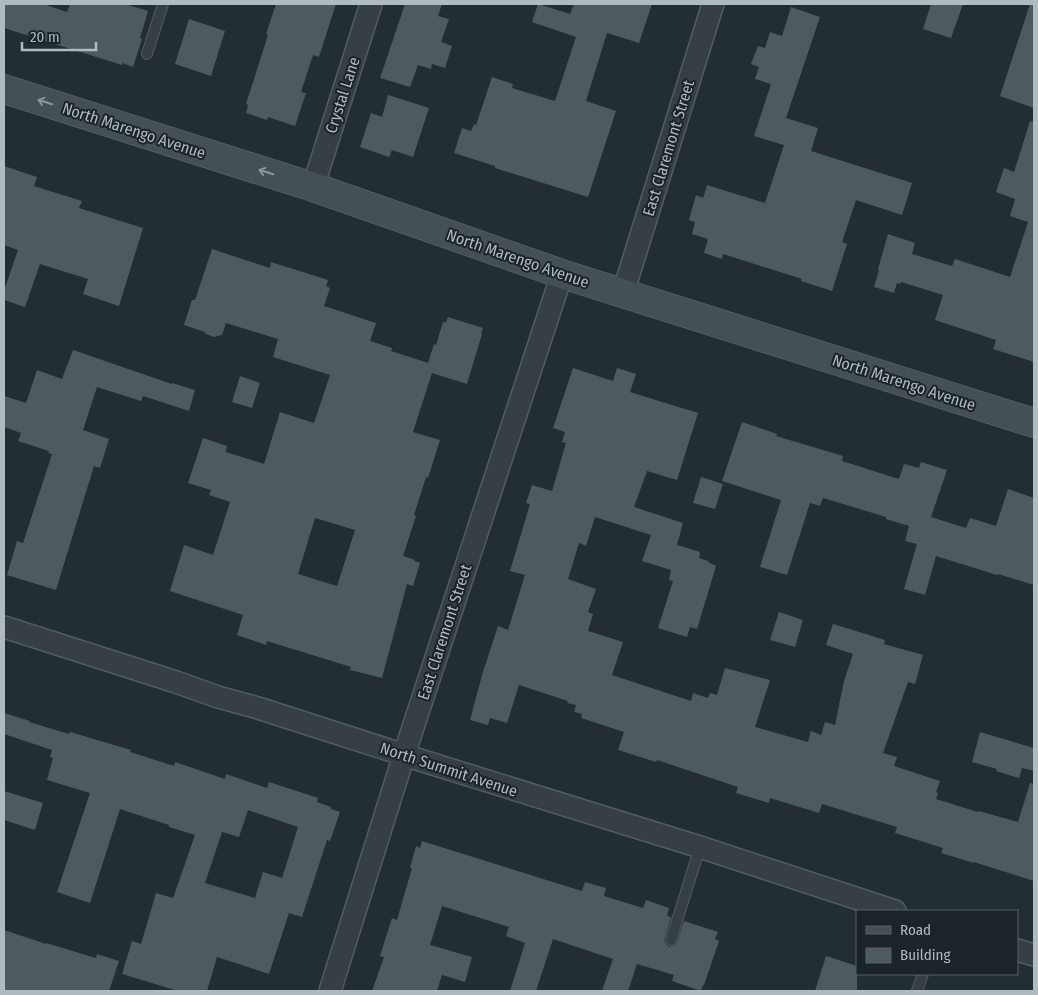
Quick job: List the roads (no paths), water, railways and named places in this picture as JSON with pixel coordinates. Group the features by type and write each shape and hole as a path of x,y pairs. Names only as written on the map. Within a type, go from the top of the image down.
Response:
{"street":[{"name":"Crystal Lane","path":"313,187 371,4"},
{"name":"East Claremont Street","path":"623,293 713,4"},
{"name":"North Marengo Avenue","path":"4,89 313,187 562,274 1034,423"},
{"name":"East Claremont Street","path":"330,991 404,755 562,274"},
{"name":"North Summit Avenue","path":"4,627 218,697 700,847 893,910"},
{"path":"1018,950 1034,955"}],"lane":[{"path":"148,54 163,4"},
{"path":"670,940 700,847"},
{"path":"918,991 923,975"}]}
